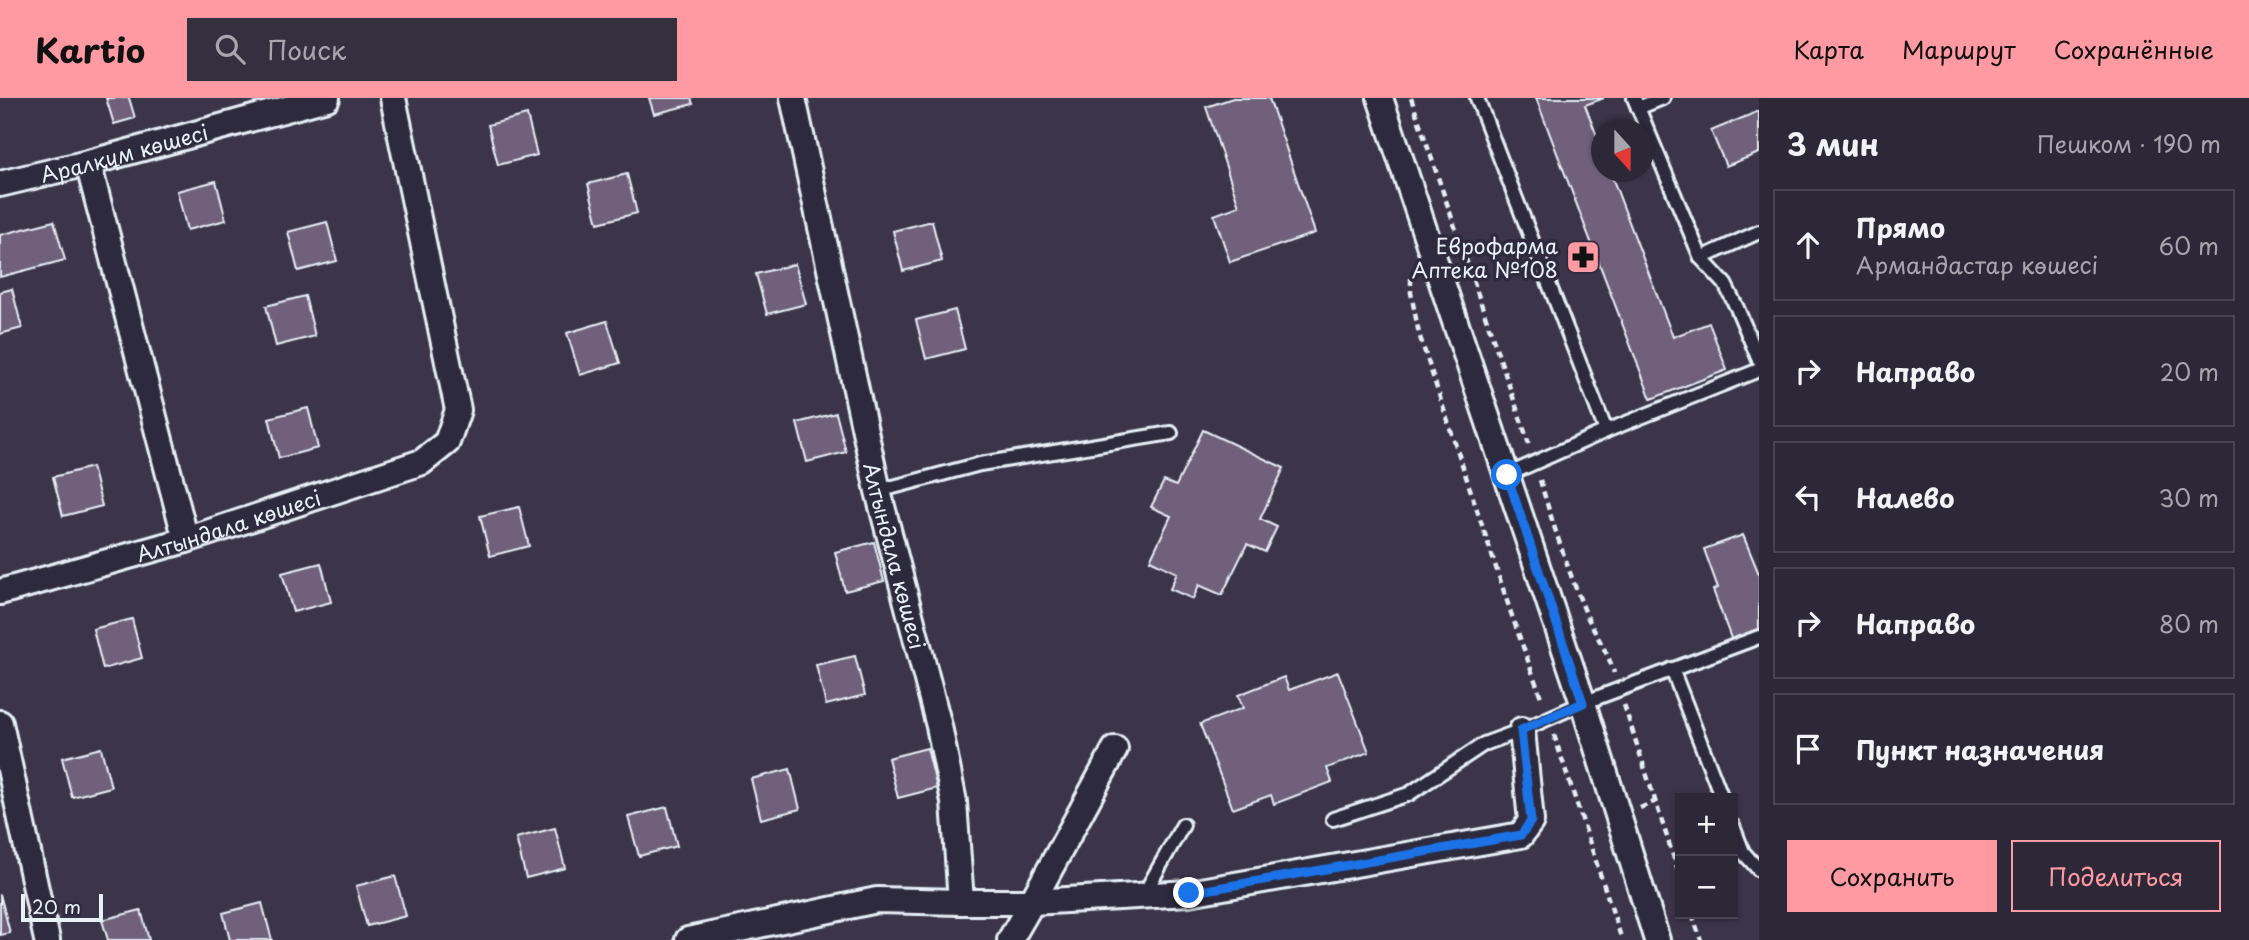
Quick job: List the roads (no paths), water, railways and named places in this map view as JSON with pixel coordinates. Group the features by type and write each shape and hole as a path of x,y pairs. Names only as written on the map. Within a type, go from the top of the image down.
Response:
{"street":[{"name":"Аралқұм көшесі","path":"0,184 327,98"},
{"name":"Алтындала көшесі","path":"0,592 186,540 422,462 447,442 458,410 393,98"},
{"name":"Алтындала көшесі","path":"793,98 878,491 939,726 954,802 961,902"},
{"path":"1381,98 1583,703 1657,940"},
{"path":"88,163 186,540"},
{"path":"0,723 47,940"},
{"path":"688,940 877,900 1032,902 1189,893 1521,835 1531,821 1521,730"},
{"path":"1010,940 1115,749"}],"lane":[{"path":"1477,98 1606,431"},
{"path":"1663,98 1636,103 1701,258 1725,284 1759,360"},
{"path":"1701,258 1759,232"},
{"path":"1507,475 1606,431 1759,370"},
{"path":"878,491 980,464 1171,433"},
{"path":"1333,819 1409,794 1484,744 1583,703 1759,637"},
{"path":"1672,669 1720,793"},
{"path":"1143,896 1183,825"},
{"path":"1738,841 1742,852 1759,870"}],"place":[{"name":"Еврофарма Аптека №108","path":"1583,257"}]}
